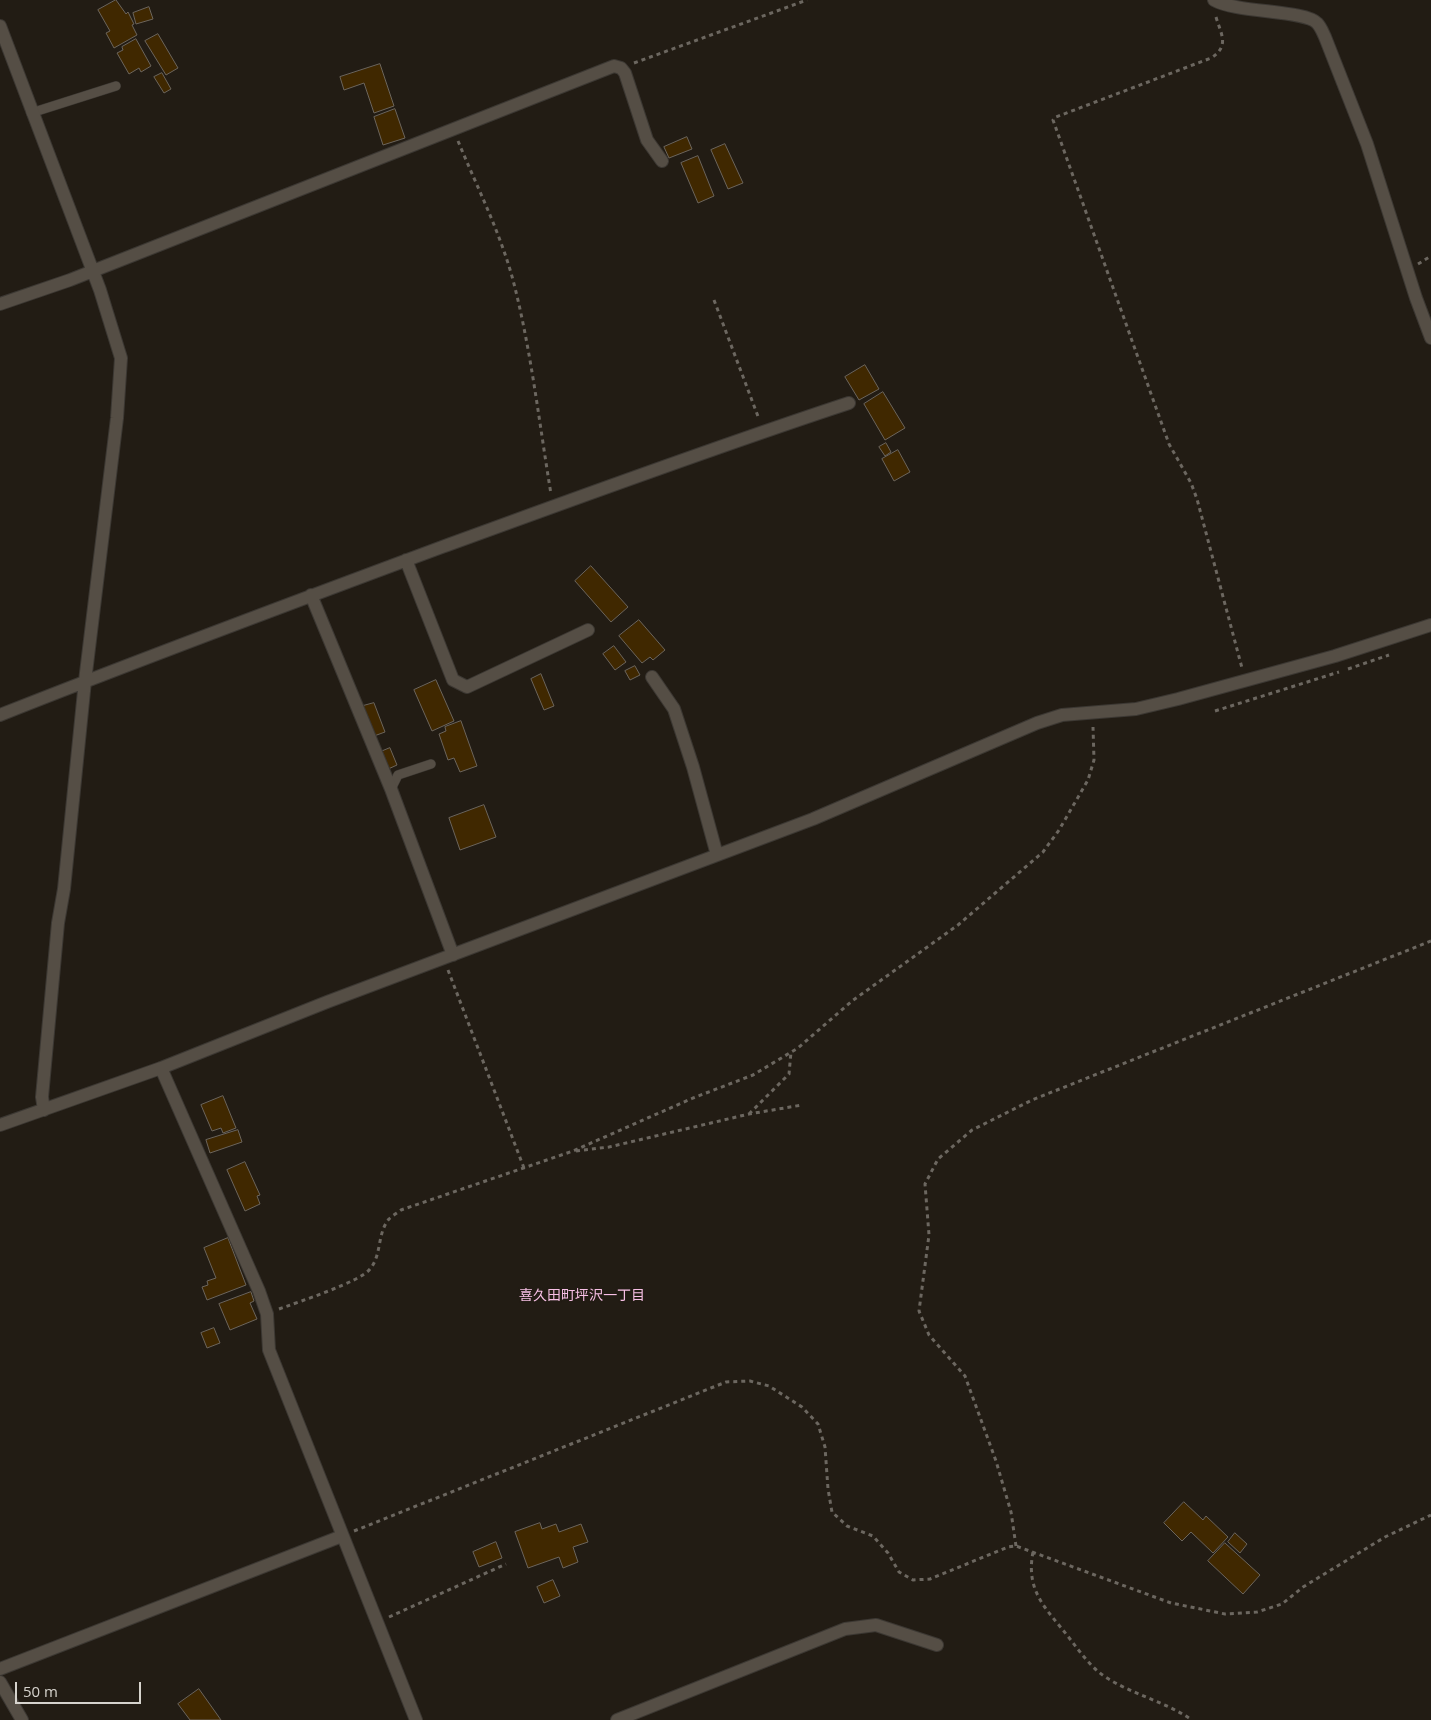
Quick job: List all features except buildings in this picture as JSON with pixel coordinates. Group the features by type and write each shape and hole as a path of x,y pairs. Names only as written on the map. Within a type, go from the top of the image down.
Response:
{"street":[{"path":"1214,0 1226,6 1291,15 1309,19 1318,24 1325,37 1366,144 1416,298 1431,338"},
{"path":"0,26 92,271 121,358 117,418 85,681 64,889 58,923 42,1096 44,1110"},
{"path":"0,304 92,271 614,66 621,68 625,73 648,140 662,161"},
{"path":"0,716 85,681 311,595 553,506 849,403"},
{"path":"406,560 453,680 467,688 588,630"},
{"path":"311,595 390,789 448,957"},
{"path":"0,1125 161,1068 327,1002 813,819 1037,723 1062,715 1136,708 1178,699 1335,656 1431,625"},
{"path":"652,677 674,709 694,767 717,855"},
{"path":"161,1068 259,1292 267,1314 269,1350 416,1720"},
{"path":"0,1669 342,1536"},
{"path":"617,1720 845,1629 876,1624 937,1645"},
{"path":"0,1682 22,1720"}],"lane":[{"path":"31,112 116,86"},
{"path":"390,789 398,775 431,764"}],"path":[{"path":"621,68 807,0"},
{"path":"1214,0 1216,17 1223,42 1217,54 1211,58 1056,117 1053,120 1169,444 1191,483 1197,499 1246,681"},
{"path":"457,138 498,235 512,278 524,326 553,506"},
{"path":"714,300 763,432"},
{"path":"267,1314 346,1283 370,1270 385,1226 390,1218 402,1210 573,1151 693,1098 753,1075 791,1052 852,1001 958,925 1043,852 1060,830 1088,780 1094,760 1094,742 1093,726 1088,714"},
{"path":"1016,1546 1011,1512 996,1461 965,1376 929,1335 919,1311 929,1235 925,1184 938,1159 972,1130 1032,1100 1431,941"},
{"path":"448,957 524,1168"},
{"path":"749,1114 789,1074 791,1052"},
{"path":"573,1151 587,1151 609,1147 749,1114 802,1105"},
{"path":"342,1536 726,1382 750,1381 768,1386 802,1407 818,1424 825,1447 832,1512 847,1526 873,1536 888,1553 899,1572 913,1580 930,1579 1008,1547 1016,1546 1170,1603 1225,1614 1257,1612 1282,1604 1303,1587 1336,1567 1385,1538 1431,1515"},
{"path":"1033,1552 1030,1565 1032,1579 1043,1606 1096,1670 1118,1684 1176,1710 1192,1720"},
{"path":"377,1622 506,1564"}],"district":[{"name":"喜久田町坪沢一丁目","path":"582,1296"}]}
